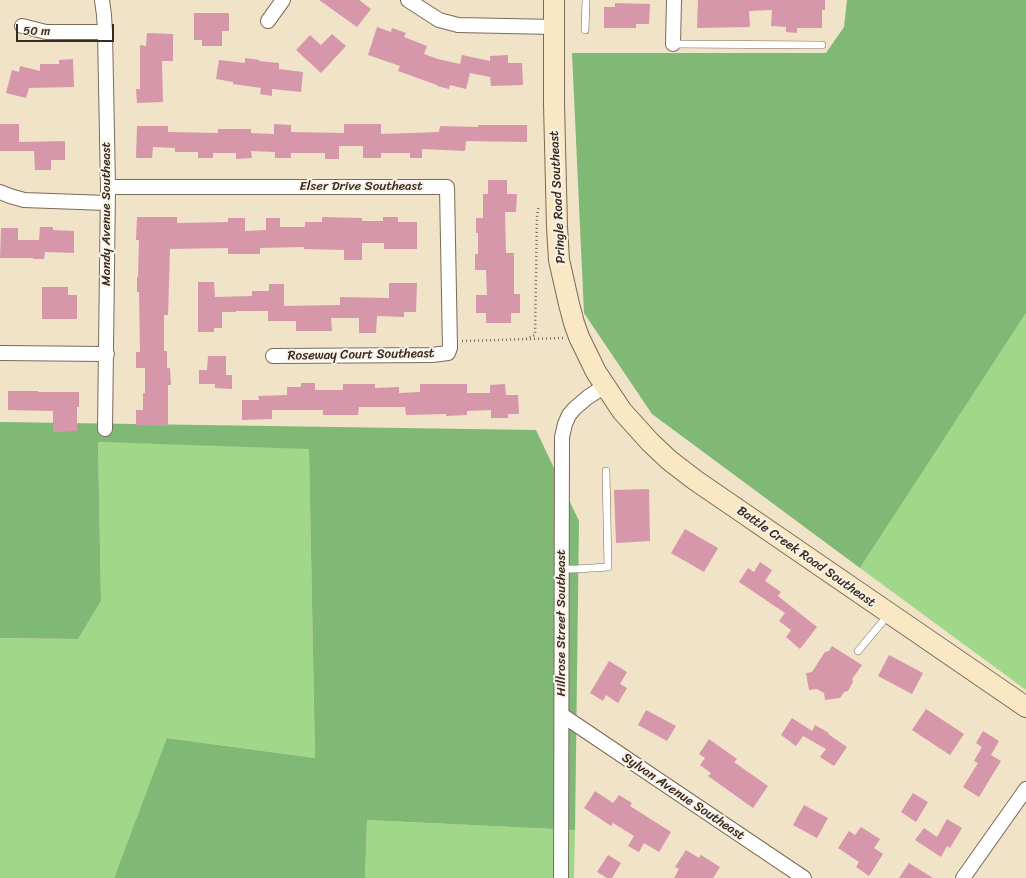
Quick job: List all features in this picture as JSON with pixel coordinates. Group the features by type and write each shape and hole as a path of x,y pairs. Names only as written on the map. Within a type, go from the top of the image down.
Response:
{"main road":[{"name":"Pringle Road Southeast","path":"554,0 554,112 559,260 569,304 579,337 596,372 605,386"},
{"name":"Battle Creek Road Southeast","path":"605,386 622,411 650,442 669,460 695,480 1026,707"}],"street":[{"name":"Mandy Avenue Southeast","path":"102,0 105,32 108,187 105,429"},
{"path":"268,21 283,0"},
{"path":"408,0 439,20 458,25 554,27"},
{"path":"673,44 674,0"},
{"path":"22,26 46,32 105,32"},
{"name":"Elser Drive Southeast","path":"108,187 447,187 449,347"},
{"path":"0,192 24,200 108,202"},
{"name":"Roseway Court Southeast","path":"273,356 432,355 442,354 449,347"},
{"path":"0,353 107,354"},
{"name":"Hillrose Street Southeast","path":"561,878 562,437 565,424 575,408 605,386"},
{"name":"Sylvan Avenue Southeast","path":"562,715 804,878"},
{"path":"962,878 1026,789"}],"lane":[{"path":"585,30 586,0"},
{"path":"673,44 822,45"},
{"path":"562,568 576,569 608,567 606,472"},
{"path":"858,651 889,614"}],"path":[{"path":"526,339 535,335 537,215 540,204"},
{"path":"449,347 526,339 579,337"}],"green space":[{"path":"847,0 1026,0 1026,313 860,568 652,414 584,313 572,53 826,53 844,27"},
{"path":"1026,313 1026,690 860,568"},
{"path":"0,422 536,430 579,521 575,830 367,820 365,878 114,878 167,738 315,758 309,449 98,442 101,601 78,639 0,638"},
{"path":"98,442 309,448 315,758 168,738 114,878 0,878 0,638 78,639 101,601"},
{"path":"367,820 575,830 574,878 365,878"}],"building":[{"path":"319,0 359,0 371,9 357,27"},
{"path":"698,0 825,0 825,10 822,10 822,28 797,28 797,33 786,32 786,27 771,26 772,10 749,11 750,27 697,28"},
{"path":"615,3 650,4 649,24 636,24 636,28 604,28 604,7 615,7"},
{"path":"194,13 229,13 229,31 222,31 222,46 202,46 202,40 194,40"},
{"path":"377,27 391,32 392,28 406,33 404,37 427,46 424,54 460,64 462,55 490,61 490,56 508,55 508,63 522,63 523,85 491,86 490,77 470,73 466,89 450,85 449,89 398,71 400,66 368,55"},
{"path":"147,33 173,34 173,61 162,61 163,102 137,103 136,89 140,89 140,45 146,46"},
{"path":"332,34 346,46 321,73 296,50 310,35 321,45"},
{"path":"245,58 279,63 279,69 303,72 301,92 272,89 272,96 260,94 261,88 233,84 233,82 216,79 219,60 245,63"},
{"path":"73,59 74,87 29,88 26,98 6,93 12,70 19,72 20,66 40,71 40,64 59,64 59,60"},
{"path":"0,124 19,124 19,142 65,141 65,160 51,160 51,170 35,170 34,151 0,151"},
{"path":"274,124 291,125 291,132 344,133 344,124 381,124 381,134 439,132 440,126 478,127 478,125 527,125 527,142 466,141 465,151 422,149 422,158 410,158 410,153 381,153 381,158 363,158 363,146 339,146 339,159 325,159 325,153 291,153 291,158 275,158 275,152 251,151 252,158 236,159 236,153 213,153 213,158 198,158 198,152 175,152 175,148 153,147 152,158 136,158 137,126 168,126 168,132 218,133 218,129 251,129 251,133 274,134"},
{"path":"488,180 507,180 507,194 517,194 516,212 505,212 506,253 514,253 514,294 520,294 520,313 511,313 511,323 486,323 486,313 476,313 476,295 487,295 486,270 475,270 475,254 478,254 476,218 483,218 483,194 488,194"},
{"path":"137,217 177,217 177,223 228,222 228,218 245,218 245,231 266,230 266,218 280,218 280,227 305,227 305,222 322,222 322,217 362,218 362,221 383,221 383,217 398,217 398,222 417,222 417,249 384,249 384,243 362,243 362,260 344,260 344,250 304,249 304,247 260,248 260,254 228,254 228,248 170,249 168,315 164,315 164,351 167,351 167,368 170,368 171,385 168,385 168,426 136,425 136,410 143,410 143,393 145,393 145,368 136,368 136,352 140,352 139,292 137,292 139,240 136,240"},
{"path":"40,227 53,227 53,230 74,231 74,253 45,252 44,259 0,258 1,228 18,228 18,240 39,240"},
{"path":"198,282 214,282 215,297 252,296 252,291 269,291 269,284 284,284 284,306 340,305 340,297 389,298 389,283 417,283 416,312 404,312 404,317 377,316 376,333 359,333 359,318 331,318 332,331 296,331 296,321 268,321 268,311 222,312 222,328 214,328 214,332 198,332"},
{"path":"42,287 68,287 68,295 77,295 77,319 42,319"},
{"path":"208,356 226,356 226,375 232,375 232,389 215,388 215,384 199,384 199,370 207,370"},
{"path":"301,383 315,383 315,390 343,390 343,384 375,384 375,388 399,387 399,393 420,392 420,384 467,384 467,393 490,393 490,385 505,384 506,395 518,395 519,414 508,414 508,418 491,418 491,410 467,411 467,415 406,415 405,407 359,407 358,415 323,415 323,410 272,410 272,419 242,420 242,400 259,400 258,396 287,395 287,387 301,387"},
{"path":"8,391 79,392 79,407 77,407 77,431 53,432 53,411 8,410"},
{"path":"649,489 650,541 616,543 614,490"},
{"path":"685,529 718,548 704,572 671,553"},
{"path":"760,562 772,570 765,581 781,592 778,596 817,627 800,649 786,637 791,630 779,621 785,613 739,582 748,568 754,572"},
{"path":"832,646 862,665 852,679 853,682 848,691 844,692 840,698 825,700 824,693 817,689 809,690 806,673 812,672 825,652 829,651"},
{"path":"889,655 923,673 912,694 878,676"},
{"path":"609,661 627,672 620,684 627,688 618,703 606,695 603,701 590,693"},
{"path":"926,709 964,734 950,755 912,730"},
{"path":"646,710 676,726 667,741 638,725"},
{"path":"792,718 812,731 815,725 829,733 828,734 847,747 834,766 820,757 826,749 803,736 796,746 781,735"},
{"path":"983,731 999,741 991,755 1001,761 979,797 963,787 978,763 974,761 982,747 976,743"},
{"path":"709,739 737,759 734,762 768,786 753,808 708,776 711,773 700,765 705,758 699,754"},
{"path":"595,791 613,803 619,795 632,803 630,806 671,832 659,852 644,843 639,852 628,846 634,836 613,823 611,826 584,808"},
{"path":"913,793 928,802 916,822 901,812"},
{"path":"804,805 828,818 817,838 793,825"},
{"path":"947,819 962,828 950,848 947,846 941,857 915,840 924,828 937,837"},
{"path":"861,827 880,839 874,848 883,854 869,876 856,867 859,862 838,848 849,831 855,835"},
{"path":"686,850 699,858 701,855 720,867 713,878 674,878 679,869 675,867"},
{"path":"608,855 621,863 612,878 607,878 597,872"},
{"path":"909,863 933,878 899,878"}]}
